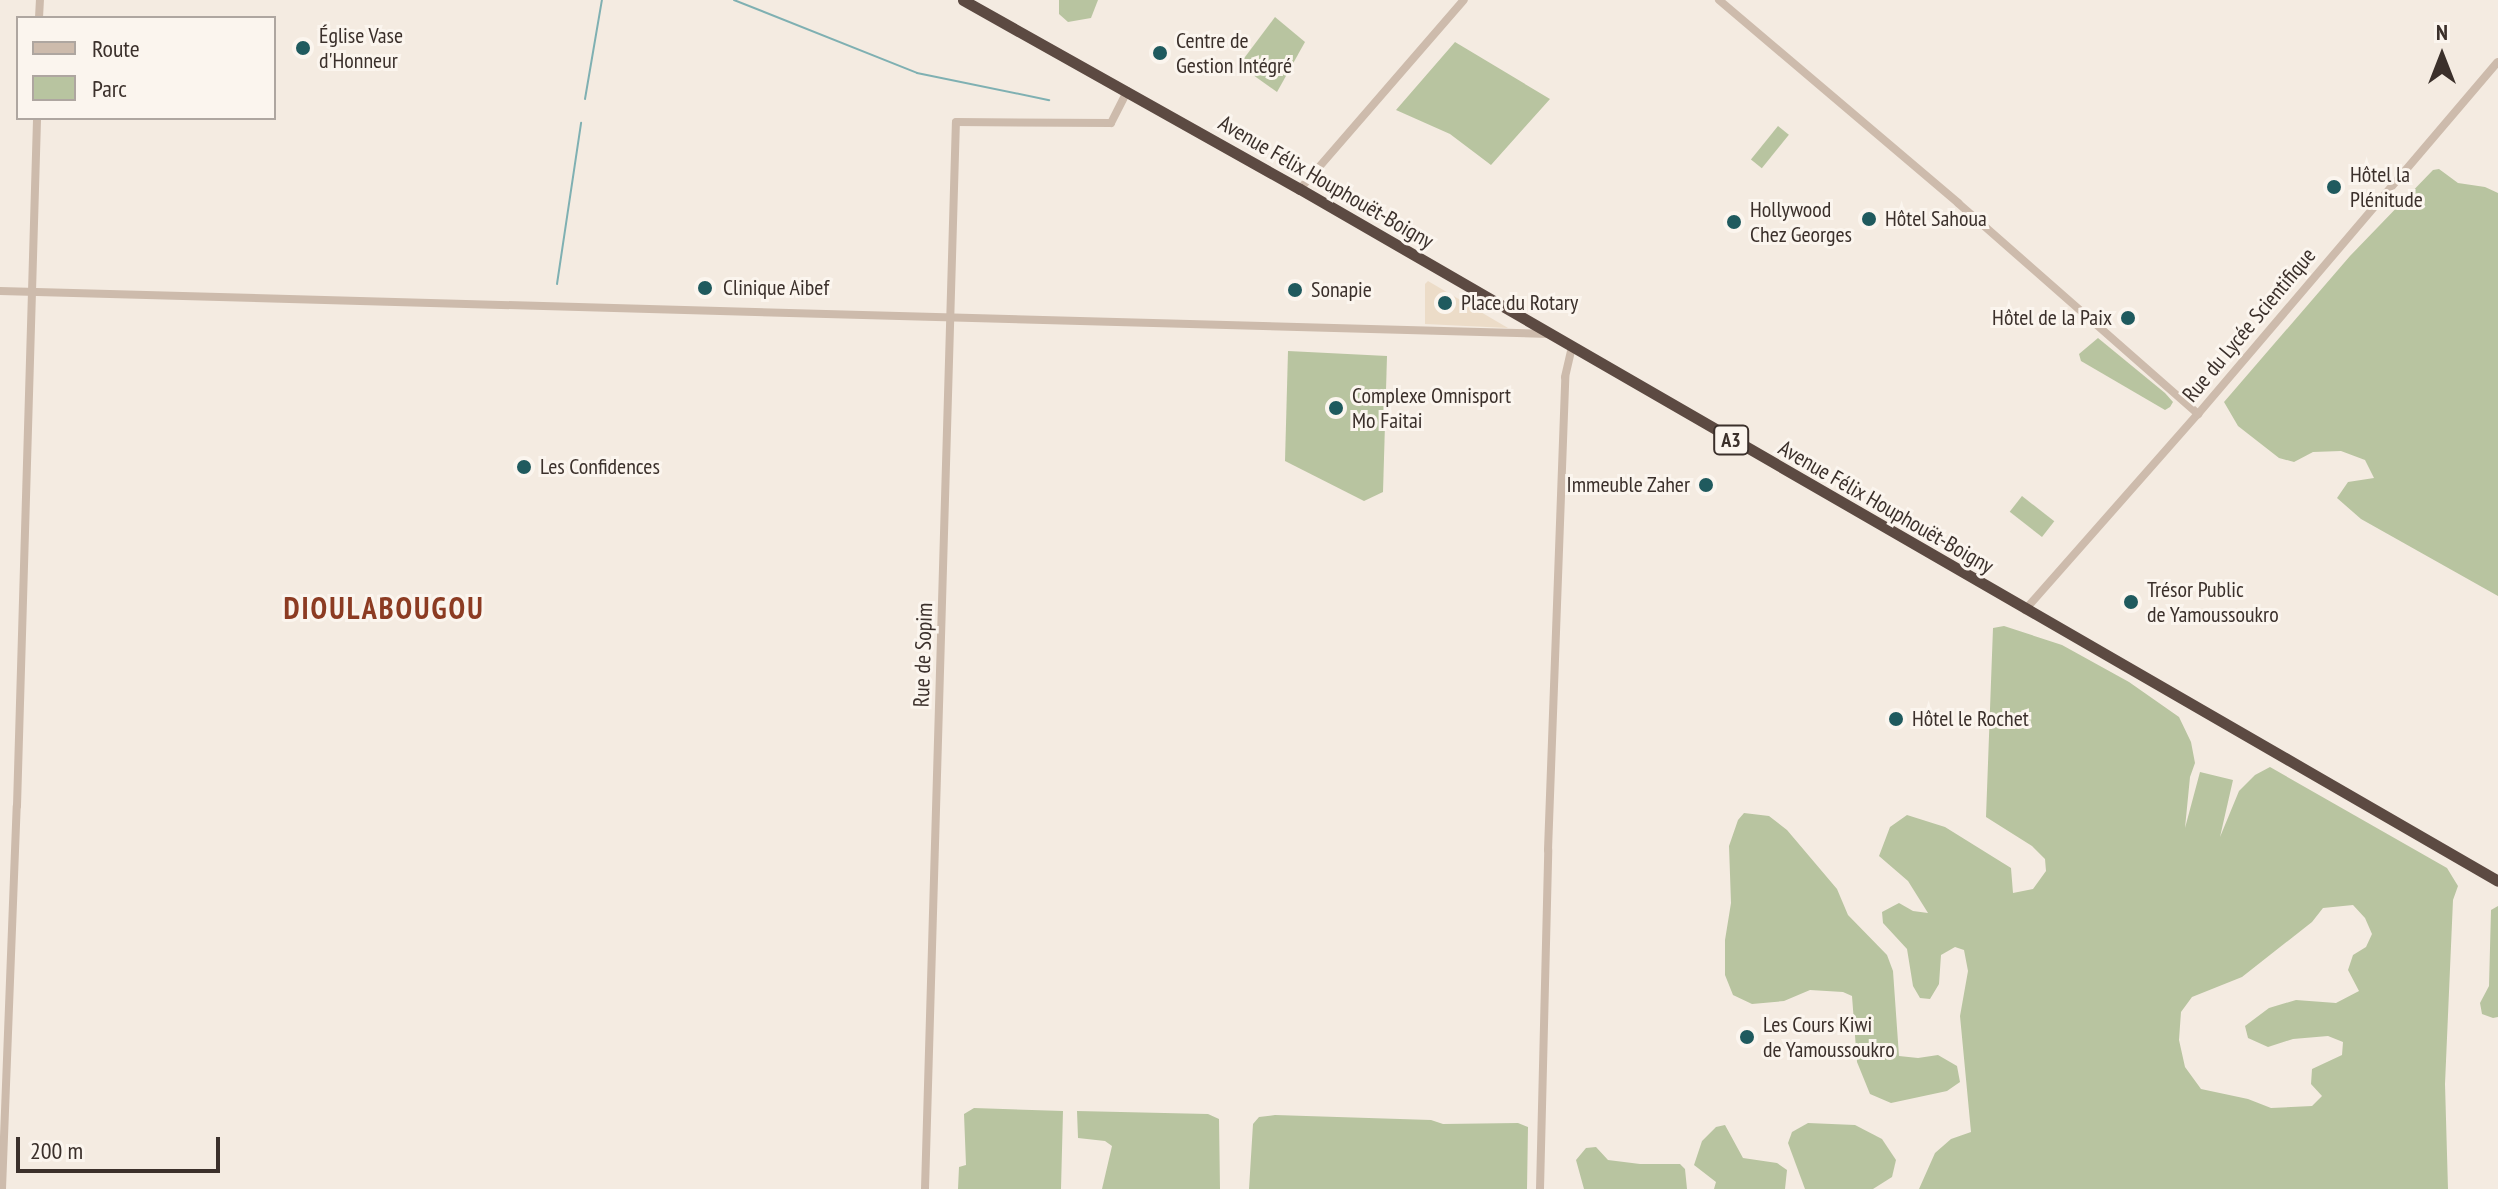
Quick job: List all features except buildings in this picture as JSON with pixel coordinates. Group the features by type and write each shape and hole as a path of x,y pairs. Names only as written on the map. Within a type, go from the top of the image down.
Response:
{"highway":[{"name":"Avenue Félix Houphouët-Boigny","path":"963,0 1300,189 2498,881"}],"street":[{"path":"1300,189 1464,0"},
{"path":"1719,0 1958,203 2198,414"},
{"name":"Rue du Lycée Scientifique","path":"2025,610 2198,414 2498,62"},
{"name":"Rue de Sopim","path":"925,1189 956,122 1111,123 1127,91"},
{"path":"2,1189 17,806 37,120"},
{"path":"0,291 1549,334"},
{"path":"1540,1189 1548,850 1565,377 1572,346"}],"green space":[{"path":"1059,0 1098,0 1091,18 1068,22 1059,14"},
{"path":"1275,17 1305,42 1277,92 1239,65"},
{"path":"1455,42 1550,99 1491,165 1450,134 1396,110"},
{"path":"1778,126 1789,135 1762,168 1751,159"},
{"path":"2439,169 2458,183 2485,187 2498,193 2498,596 2361,519 2337,498 2348,482 2374,478 2365,460 2341,451 2313,452 2294,462 2279,458 2238,426 2224,402 2350,256 2433,170"},
{"path":"2098,338 2165,393 2173,402 2170,407 2165,410 2081,361 2079,354"},
{"name":"Complexe Omnisport Mo Faitai","path":"1288,351 1387,356 1383,492 1364,501 1285,461"},
{"path":"2022,496 2054,521 2042,537 2010,512"},
{"path":"2004,626 2062,645 2129,682 2179,717 2191,742 2195,763 2190,777 2185,828 2200,772 2233,780 2220,837 2239,791 2255,775 2270,767 2447,868 2458,886 2453,900 2445,1084 2448,1189 1919,1189 1935,1153 1951,1139 1971,1132 1960,1016 1968,971 1964,950 1955,947 1941,955 1939,984 1930,999 1920,998 1913,986 1907,949 1883,923 1882,912 1899,903 1913,911 1928,913 1908,881 1879,856 1890,827 1907,815 1945,827 2011,868 2013,893 2033,889 2046,871 2045,859 2032,846 1986,817 1993,628","holes":["2353,905 2365,918 2372,934 2366,947 2353,955 2348,970 2359,991 2336,1003 2296,1000 2269,1008 2245,1026 2248,1038 2268,1047 2293,1039 2328,1036 2343,1042 2342,1055 2312,1069 2311,1084 2322,1096 2312,1106 2271,1108 2248,1099 2201,1089 2185,1067 2179,1040 2181,1012 2192,997 2242,977 2312,922 2323,908"]},
{"path":"1744,813 1769,816 1787,830 1837,889 1848,915 1887,955 1893,971 1899,1056 1918,1058 1938,1055 1957,1066 1960,1082 1947,1091 1891,1103 1870,1094 1857,1062 1852,996 1843,992 1810,990 1784,1001 1752,1004 1733,995 1725,975 1725,940 1731,903 1729,846 1738,820"},
{"path":"2498,906 2498,1017 2493,1018 2482,1014 2480,1003 2489,986 2491,910"},
{"path":"974,1108 1063,1111 1061,1189 958,1189 959,1167 966,1165 964,1114"},
{"path":"1077,1111 1208,1114 1219,1119 1220,1189 1102,1189 1112,1146 1105,1141 1078,1138"},
{"path":"1259,1117 1431,1120 1443,1124 1518,1123 1528,1127 1527,1189 1249,1189 1253,1124"},
{"path":"1808,1123 1855,1125 1882,1139 1896,1160 1892,1177 1873,1189 1805,1189 1788,1143 1792,1132"},
{"path":"1725,1125 1743,1158 1777,1163 1787,1170 1785,1189 1714,1189 1716,1182 1694,1165 1702,1141 1716,1127"},
{"path":"1596,1147 1608,1160 1680,1164 1685,1169 1687,1189 1584,1189 1576,1160 1586,1148"}],"shaded area":[{"name":"Place du Rotary","path":"1428,281 1508,328 1425,324 1425,284"}],"waterway":[{"path":"585,99 602,0"},
{"path":"734,0 917,73 1049,100"},
{"path":"557,284 581,123"}],"place":[{"name":"Église Vase d'Honneur","path":"303,48"},
{"name":"Centre de Gestion Intégré","path":"1160,53"},
{"name":"Hôtel la Plénitude","path":"2334,187"},
{"name":"Hôtel Sahoua","path":"1869,219"},
{"name":"Hollywood Chez Georges","path":"1734,222"},
{"name":"Clinique Aibef","path":"705,288"},
{"name":"Sonapie","path":"1295,290"},
{"name":"Place du Rotary","path":"1445,303"},
{"name":"Hôtel de la Paix","path":"2128,318"},
{"name":"Complexe Omnisport Mo Faitai","path":"1336,408"},
{"name":"Les Confidences","path":"524,467"},
{"name":"Immeuble Zaher","path":"1706,485"},
{"name":"Trésor Public de Yamoussoukro","path":"2131,602"},
{"name":"Hôtel le Rochet","path":"1896,719"},
{"name":"Les Cours Kiwi de Yamoussoukro","path":"1747,1037"}],"district":[{"name":"DIOULABOUGOU","path":"384,608"}]}
